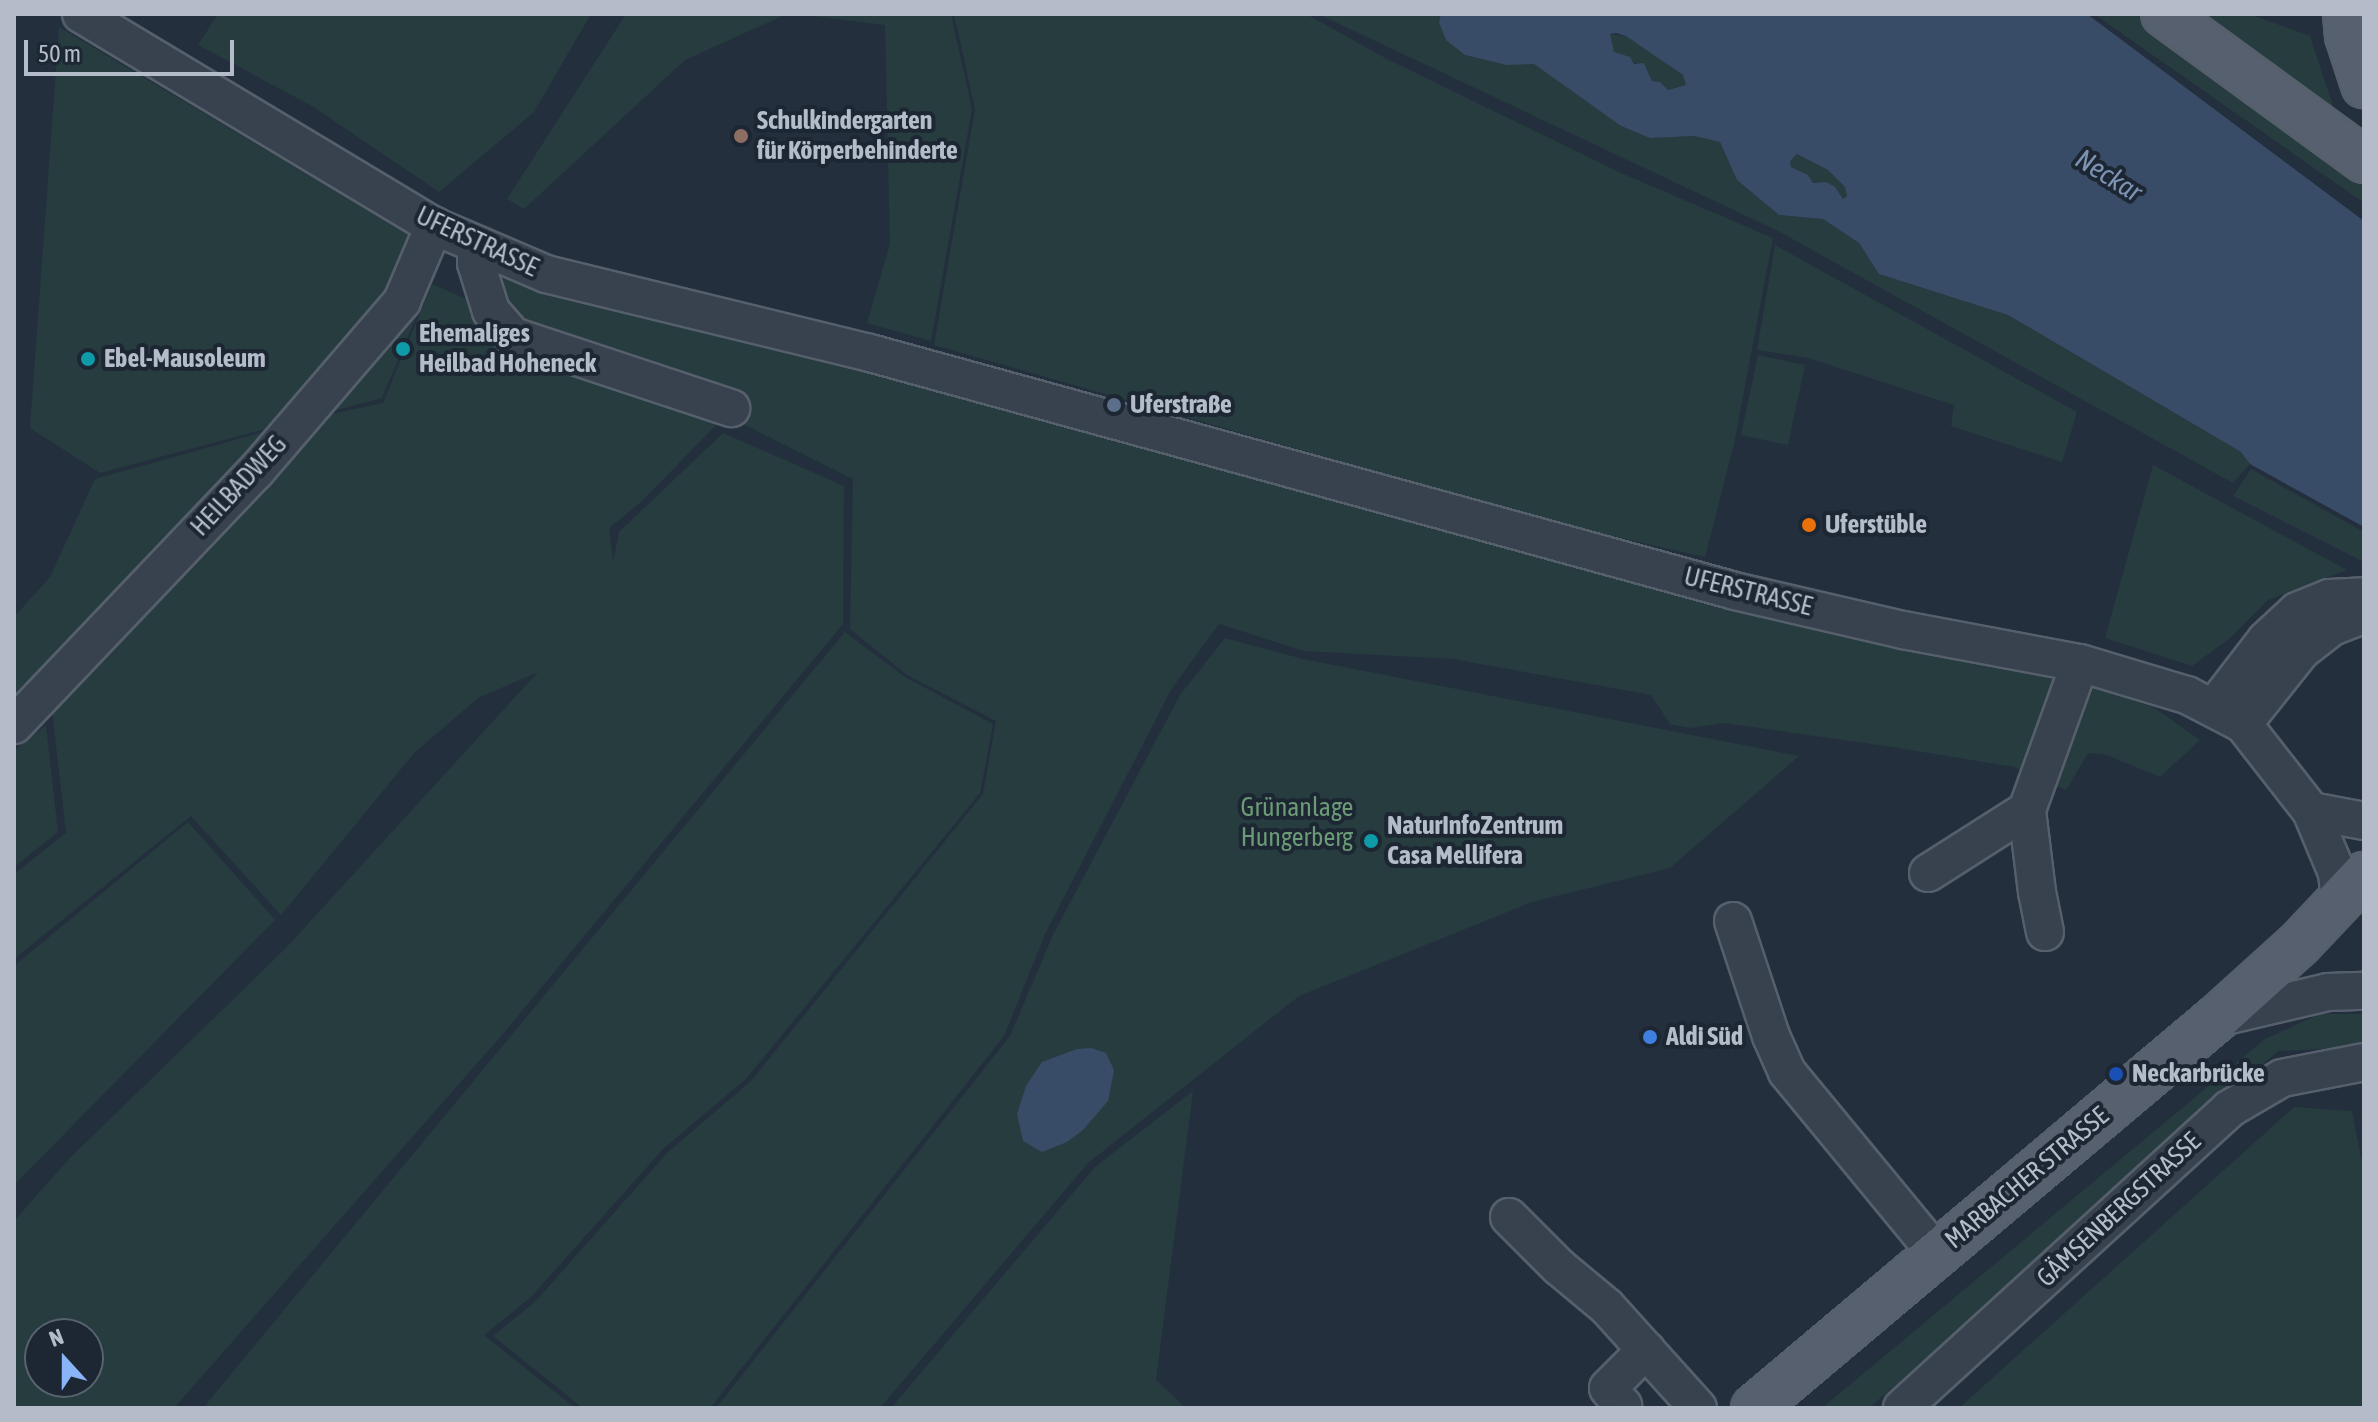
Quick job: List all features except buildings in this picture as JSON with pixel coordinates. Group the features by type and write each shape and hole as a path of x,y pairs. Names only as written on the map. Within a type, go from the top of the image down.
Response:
{"main road":[{"path":"2164,14 2364,160"},
{"path":"2346,14 2348,36 2364,85"},
{"name":"MARBACHER STRASSE","path":"1754,1408 2217,1018 2271,970 2352,889"}],"street":[{"name":"UFERSTRASSE","path":"81,14 434,226 546,274 870,353 1735,591 1903,630 2080,663 2229,715"},
{"name":"HEILBADWEG","path":"14,725 256,471 402,301 434,226"},
{"path":"476,245 476,263 491,311 513,336 731,408"},
{"path":"2229,715 2266,640 2297,611 2329,598 2364,596"},
{"path":"2229,715 2332,627 2364,615"},
{"path":"2045,932 2027,810 2080,663"},
{"path":"2229,715 2311,811 2337,873 2352,889"},
{"path":"1928,873 2027,810"},
{"path":"2311,811 2364,821"},
{"path":"1733,921 1771,1036 1787,1072 1937,1254"},
{"path":"2217,1018 2328,992 2364,991"},
{"name":"GÄMSENBERGSTRASSE","path":"1902,1408 2229,1109 2282,1078 2364,1062"},
{"path":"1509,1217 1607,1307 1698,1408"},
{"path":"1623,1407 1608,1388 1646,1350"}],"green space":[{"path":"218,14 591,14 534,112 439,192 312,106 198,45"},
{"path":"626,14 787,14 685,60 524,209 507,199"},
{"path":"797,14 951,14 972,109 931,341 867,323 890,244 885,25"},
{"path":"954,14 1306,14 1387,59 1621,173 1773,238 1734,444 1705,557 1560,524 934,345 975,109"},
{"path":"1318,14 1441,14 1439,22 1465,55 1504,64 1534,64 1621,126 1650,138 1694,136 1720,142 1737,180 1779,215 1823,219 1859,243 1879,274 2008,315 2241,452 2250,464 2233,483 1776,230"},
{"path":"2094,14 2139,14 2364,170 2364,203"},
{"path":"2205,14 2249,14 2310,36 2337,118"},
{"path":"59,27 442,255 382,398 100,473 30,428"},
{"path":"1610,34 1626,36 1651,52 1683,75 1686,85 1668,90 1660,82 1652,81 1647,68 1614,53"},
{"path":"1797,154 1828,170 1845,187 1848,196 1844,199 1826,182 1813,183 1808,175 1791,167 1789,161"},
{"path":"1775,245 2077,412 2062,462 1951,426 1954,405 1808,358 1757,350"},
{"path":"509,255 1915,644 2103,690 2155,708 2200,740 2160,777 2107,755 2088,753 2066,790 2014,767 1724,723 1690,728 1670,724 1651,695 1453,659 1304,651 1219,624 1172,688 1046,932 1004,1036 710,1408 583,1408 493,1336 535,1302 668,1152 751,1081 983,794 996,721 907,675 850,629 853,479 745,425 718,423 641,502 609,528 613,562 619,532 723,433 844,486 843,624 502,1035 174,1408 14,1408 14,1221 70,1158 286,948 538,672 478,698 415,752 281,915 191,816 14,959 14,874 66,833 48,676 14,710 14,617 50,577 95,479 313,418 383,403 432,284 496,312"},
{"path":"1758,355 1805,365 1788,445 1741,435"},
{"path":"2153,465 2347,570 2268,600 2229,639 2192,666 2105,638"},
{"path":"2251,469 2364,532 2364,562 2233,496"},
{"path":"845,632 905,677 993,724 980,793 746,1079 664,1148 531,1297 484,1335 575,1408 203,1408"},
{"name":"Grünanlage Hungerberg","path":"1225,638 1303,659 1799,756 1670,868 1532,902 1299,996 1088,1163 880,1408 716,1408 1010,1036 1053,935 1180,695"},
{"path":"46,725 58,832 14,867 14,751"},
{"path":"188,822 275,920 14,1185 14,966"},
{"path":"2320,1014 2364,1014 2364,1047 2278,1051 1869,1408 1822,1408 2265,1039"},
{"path":"1193,1091 1156,1380 1186,1408 891,1408 1095,1167"},
{"path":"2294,1107 2352,1111 2364,1174 2364,1408 1959,1408"}],"water":[{"name":"Neckar","path":"1441,14 2087,14 2364,221 2364,527 2250,464 2241,452 2008,315 1879,274 1859,243 1823,219 1779,215 1737,180 1720,142 1694,136 1650,138 1621,126 1534,64 1507,65 1465,55 1446,40 1439,22","holes":["1610,34 1626,36 1683,75 1686,85 1668,90 1660,82 1652,81 1644,63 1634,64 1630,57 1614,52","1797,154 1828,170 1845,187 1847,196 1843,199 1835,187 1826,182 1813,183 1808,175 1791,167 1790,161"]},
{"path":"1091,1048 1106,1053 1114,1070 1108,1101 1083,1130 1067,1142 1042,1152 1023,1141 1017,1114 1026,1086 1042,1062 1077,1049"}],"place":[{"name":"Schulkindergarten für Körperbehinderte","path":"741,136"},
{"name":"Ehemaliges Heilbad Hoheneck","path":"403,349"},
{"name":"Ebel-Mausoleum","path":"88,359"},
{"name":"Uferstraße","path":"1114,405"},
{"name":"Uferstüble","path":"1809,525"},
{"name":"NaturInfoZentrum Casa Mellifera","path":"1371,841"},
{"name":"Aldi Süd","path":"1650,1037"},
{"name":"Neckarbrücke","path":"2116,1074"}]}
